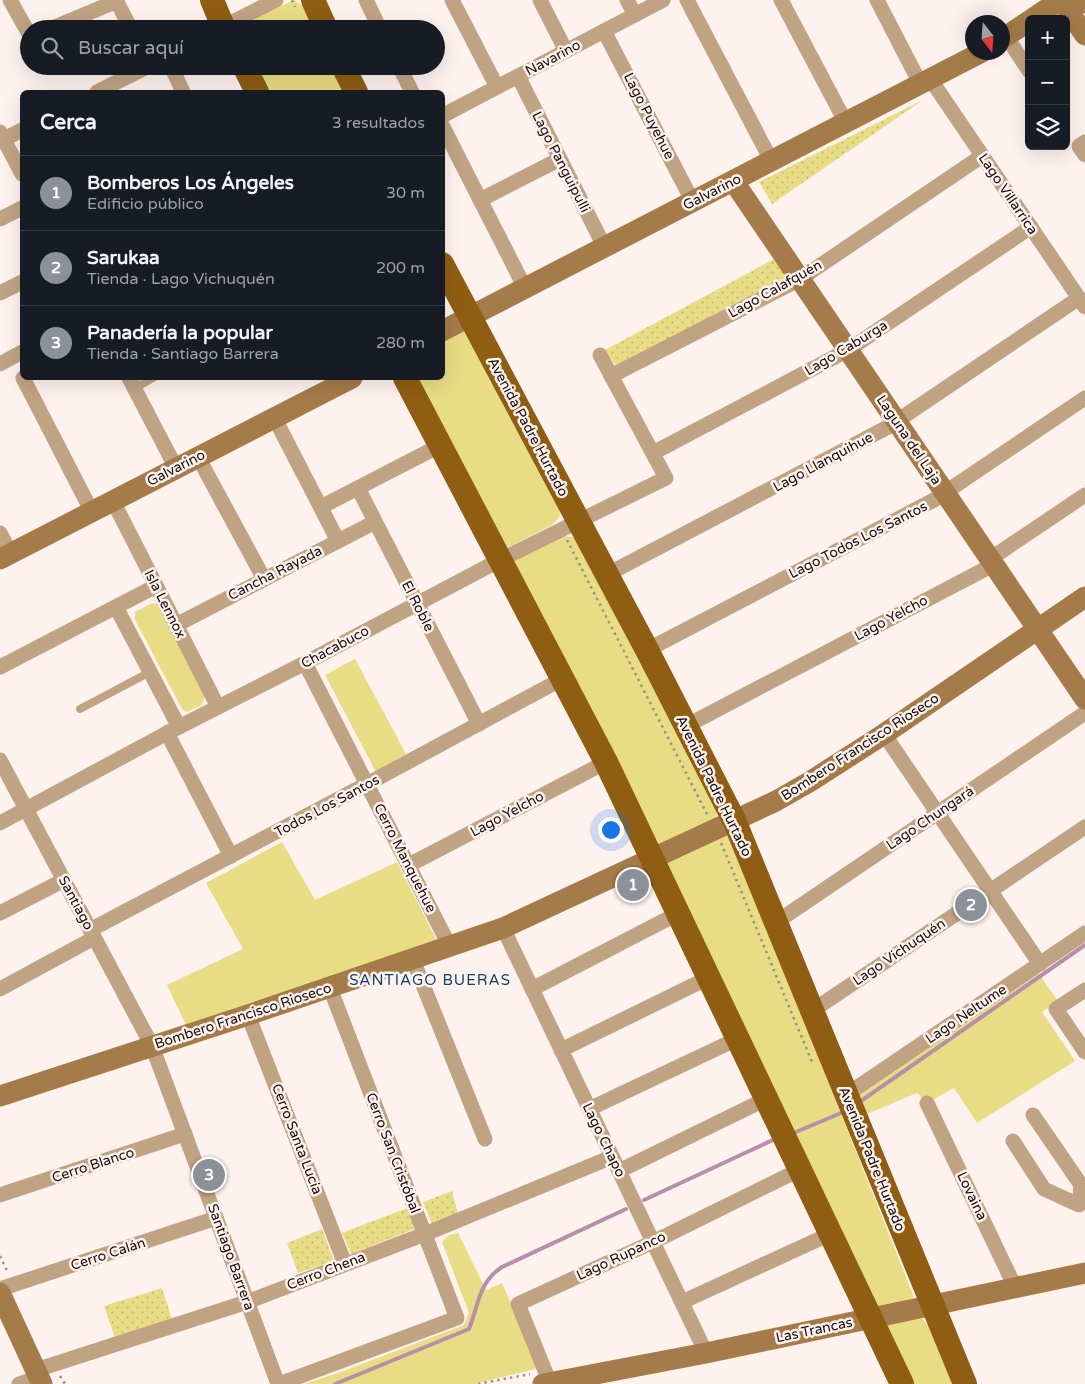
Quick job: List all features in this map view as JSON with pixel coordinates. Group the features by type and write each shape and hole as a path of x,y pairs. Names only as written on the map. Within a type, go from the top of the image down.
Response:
{"main road":[{"path":"212,0 219,20"},
{"path":"312,0 322,20"},
{"path":"249,75 257,90"},
{"path":"348,75 355,90"},
{"name":"Avenida Padre Hurtado","path":"445,270 647,650 734,820 965,1384"},
{"path":"406,380 606,762 902,1384"}],"street":[{"path":"10,0 21,20"},
{"path":"237,20 276,0"},
{"path":"366,0 376,20"},
{"path":"452,0 498,87"},
{"path":"540,0 566,51"},
{"path":"627,0 635,15"},
{"name":"Navarino","path":"445,114 663,0"},
{"path":"687,0 772,162"},
{"path":"781,0 846,123"},
{"name":"Lago Villarrica","path":"877,0 926,82 982,156 1082,303"},
{"path":"1038,15 1060,0 1085,35"},
{"path":"72,20 117,1 127,20"},
{"path":"1010,33 1025,24"},
{"name":"Lago Puyehue","path":"604,31 693,202"},
{"path":"1010,45 1025,66"},
{"name":"Galvarino","path":"445,330 967,60"},
{"path":"101,90 131,75"},
{"path":"174,75 182,90"},
{"path":"404,75 411,90"},
{"name":"Lago Panguipulli","path":"518,76 605,248"},
{"path":"20,131 1,137 20,170"},
{"path":"445,131 526,288"},
{"path":"1085,142 1079,146 1085,155"},
{"name":"Lago Calafquén","path":"610,376 800,279 982,156"},
{"path":"480,200 560,160"},
{"name":"Laguna del Laja","path":"734,182 1085,699"},
{"path":"0,219 20,209"},
{"name":"Lago Caburga","path":"652,453 848,350 1031,227"},
{"path":"0,293 20,283"},
{"name":"Lago Llanquihue","path":"606,575 888,428 1082,303"},
{"path":"600,355 652,453"},
{"path":"12,358 20,372"},
{"path":"25,380 92,512"},
{"name":"Galvarino","path":"5,556 348,380"},
{"path":"132,382 176,468"},
{"name":"Lago Todos Los Santos","path":"647,650 925,505 1085,398"},
{"path":"274,417 338,540"},
{"path":"321,506 441,444"},
{"name":"Chacabuco","path":"2,817 26,809 218,706 305,663 500,560 666,478 652,453"},
{"path":"198,456 264,579"},
{"name":"El Roble","path":"358,488 479,724"},
{"name":"Lago Yelcho","path":"686,726 991,566 996,555 1085,495"},
{"name":"Isla Lennox","path":"113,501 218,706"},
{"name":"Cancha Rayada","path":"176,624 375,522"},
{"path":"0,533 5,556"},
{"path":"0,667 156,586"},
{"name":"Bombero Francisco Rioseco","path":"0,1096 330,988 503,928 651,860 795,791 884,734 1085,596"},
{"path":"116,606 150,672 173,730 231,856"},
{"name":"Cerro Manquehue","path":"305,663 450,947"},
{"name":"Todos Los Santos","path":"0,989 92,934 231,856 562,679"},
{"name":"Lago Chungará","path":"775,923 1085,714"},
{"path":"884,734 1040,964"},
{"name":"Santiago","path":"0,760 152,1046"},
{"name":"Lago Yelcho","path":"409,865 606,762"},
{"name":"Lago Vichuquén","path":"812,1011 1085,827"},
{"path":"0,914 64,880"},
{"path":"532,989 677,914"},
{"name":"Lago Chapo","path":"503,928 706,1353"},
{"name":"Lago Neltume","path":"846,1095 1085,934"},
{"path":"413,960 484,1139"},
{"path":"561,1050 708,978"},
{"name":"Cerro San Cristóbal","path":"279,1384 457,1318 330,988"},
{"path":"1085,990 1056,1009 1085,1052"},
{"name":"Cerro Santa Lucía","path":"248,1015 345,1264"},
{"path":"590,1109 737,1039"},
{"name":"Santiago Barrera","path":"152,1046 279,1384"},
{"path":"619,1171 766,1099"},
{"name":"Lovaina","path":"927,1103 1016,1288"},
{"path":"1033,1115 1081,1185 1082,1210"},
{"name":"Cerro Blanco","path":"0,1195 185,1134"},
{"path":"1013,1142 1044,1189 1082,1210"},
{"name":"Cerro Chena","path":"19,1384 247,1302 425,1234 612,1157"},
{"name":"Lago Rupanco","path":"546,1383 518,1304 653,1242 799,1170"},
{"name":"Cerro Calán","path":"0,1289 216,1218"},
{"path":"682,1302 830,1234"},
{"name":"Las Trancas","path":"546,1383 706,1353 1085,1273"},
{"path":"0,1293 39,1377"}],"lane":[{"path":"80,709 150,672"}],"shaded area":[{"path":"294,0 303,6 310,20 250,20"},
{"path":"256,75 338,75 346,90 263,90"},
{"path":"923,100 772,204 759,182"},
{"path":"776,258 792,278 617,367 605,350"},
{"path":"460,330 467,333 559,507 560,516 553,524 507,547 501,545 414,380 445,380 445,336"},
{"path":"562,536 573,537 577,542 716,810 715,820 659,845 653,843 514,563 519,558"},
{"path":"152,603 157,604 205,696 202,705 187,712 182,709 135,620 135,612"},
{"path":"355,659 406,754 376,772 325,675"},
{"path":"726,835 734,844 913,1295 913,1298 880,1310 665,861"},
{"path":"282,842 315,900 397,862 437,941 187,1027 167,985 243,949 206,883"},
{"path":"1038,973 1058,1001 1042,1012 1075,1061 977,1123 954,1088 927,1103 917,1093 865,1115 856,1096"},
{"path":"452,1191 458,1214 432,1224 423,1202"},
{"path":"407,1208 415,1229 351,1254 342,1233"},
{"path":"322,1229 334,1261 298,1273 287,1243"},
{"path":"458,1233 486,1290 502,1283 539,1368 474,1384 304,1384 341,1372 464,1325 469,1313 442,1242 449,1235"},
{"path":"162,1288 172,1319 115,1338 104,1306"},
{"path":"920,1316 928,1325 952,1384 908,1384 887,1327 889,1324"}],"waterway":[{"path":"861,1101 1085,945"},
{"path":"796,1132 841,1113"},
{"path":"644,1200 775,1139"},
{"path":"335,1384 469,1329 480,1295 494,1273 502,1267 626,1209"}],"place":[{"name":"Bomberos Los Ángeles","path":"633,885"},
{"name":"Sarukaa","path":"971,905"},
{"name":"Panadería la popular","path":"209,1175"}],"district":[{"name":"SANTIAGO BUERAS","path":"430,980"}]}
